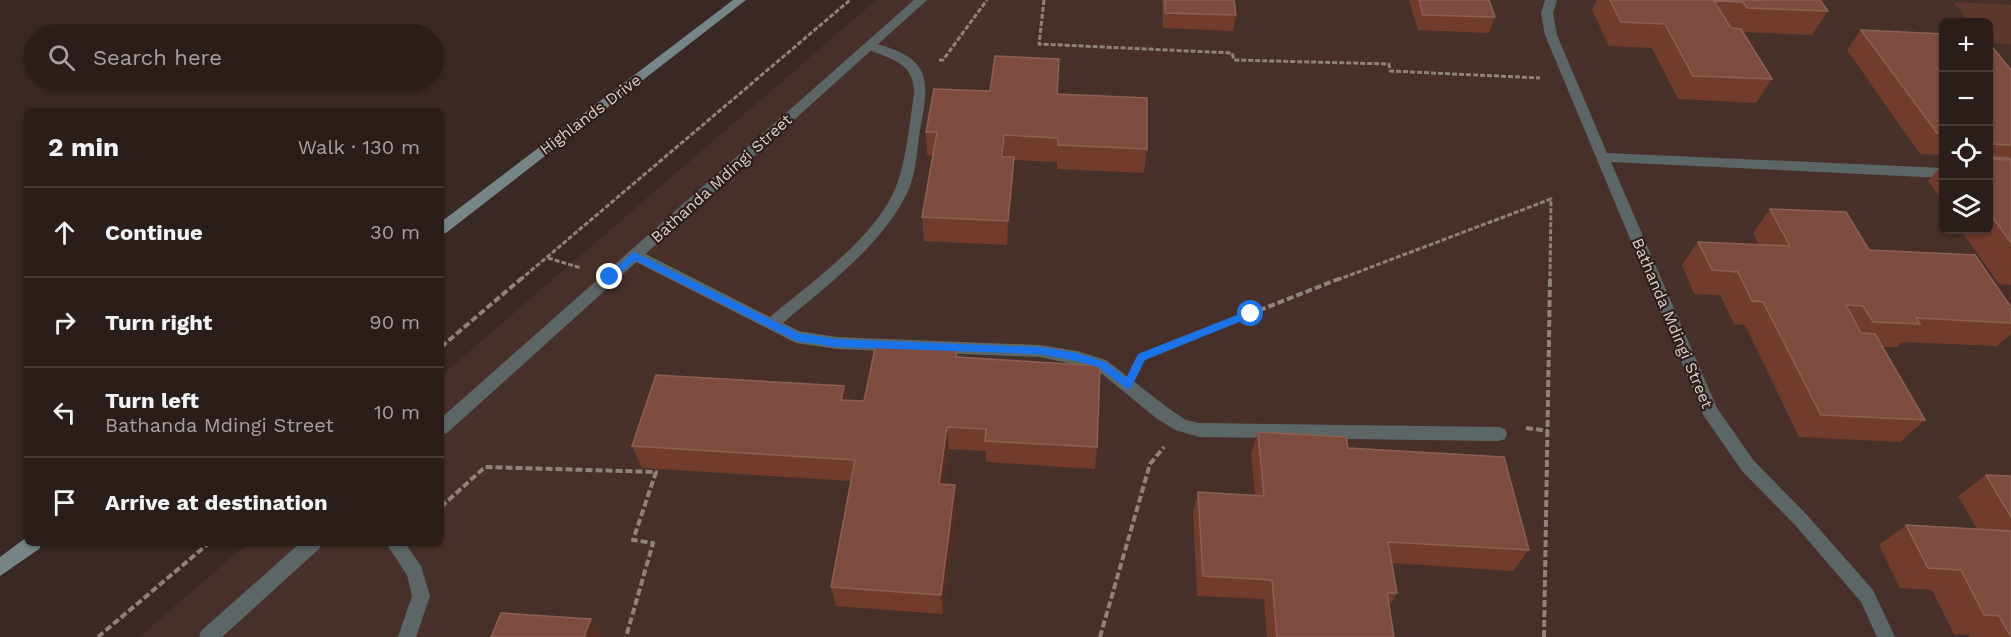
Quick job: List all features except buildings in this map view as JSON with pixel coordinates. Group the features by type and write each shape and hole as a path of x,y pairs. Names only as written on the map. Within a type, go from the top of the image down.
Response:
{"main road":[{"name":"Highlands Drive","path":"444,227 740,0"},
{"path":"0,568 29,546"}],"street":[{"name":"Bathanda Mdingi Street","path":"444,425 921,0"},
{"name":"Bathanda Mdingi Street","path":"1551,0 1547,13 1551,35 1710,411 1748,466 1808,527 1867,596 1886,637"},
{"path":"771,325 856,249 890,209 902,189 920,98 920,77 916,68 905,60 870,46"},
{"path":"1602,157 1939,173"},
{"path":"634,255 796,337 837,343 1029,350 1068,355 1101,364 1162,413 1181,425 1199,430 1499,434"},
{"path":"208,637 310,546"},
{"path":"396,546 415,572 421,596 407,637"}],"path":[{"path":"444,344 850,0"},
{"path":"905,60 943,60 987,0"},
{"path":"1044,0 1039,44 1232,53 1234,60 1389,64 1390,71 1570,79"},
{"path":"1127,385 1141,357 1430,243 1551,199 1544,637"},
{"path":"1100,637 1150,464 1181,425"},
{"path":"444,504 485,467 656,472 633,540 653,543 626,637"},
{"path":"98,637 205,546"}],"shaded area":[{"path":"876,0 2011,0 2011,637 139,637 245,546 444,546 444,373"},
{"path":"1953,2 2011,5 2011,44 1993,43 1993,18 1967,18"}],"route":[{"path":"610,277 634,255 796,337 837,343 1040,351 1077,357 1101,364 1127,385 1141,357 1251,314"}]}
